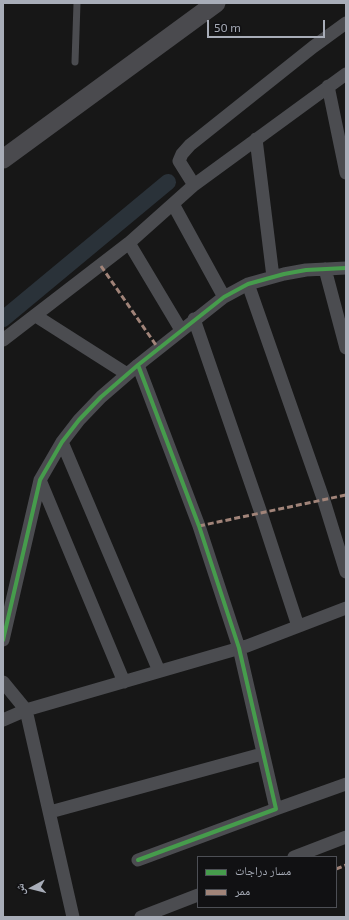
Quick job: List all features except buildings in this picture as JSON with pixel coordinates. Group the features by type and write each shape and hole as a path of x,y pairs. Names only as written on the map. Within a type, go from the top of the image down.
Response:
{"main road":[{"path":"3,158 216,3"}],"street":[{"path":"194,185 179,162 182,154 190,145 313,47 346,23"},
{"path":"3,340 129,243 194,185 346,74"},
{"path":"328,86 346,173"},
{"path":"256,139 273,277"},
{"path":"173,204 224,297"},
{"path":"129,243 181,330"},
{"path":"3,640 40,480 62,442 79,420 101,397 127,374 194,319 224,297 248,284 273,277 306,270 346,268"},
{"path":"324,269 345,343"},
{"path":"248,284 324,501 346,572"},
{"path":"36,316 127,374"},
{"path":"194,319 261,513 298,626"},
{"path":"138,365 199,526 239,648 262,754 276,809"},
{"path":"62,442 159,671"},
{"path":"40,480 124,682"},
{"path":"3,720 26,710 239,648 346,608"},
{"path":"3,682 26,710 74,917"},
{"path":"50,812 262,754"},
{"path":"138,860 346,784"},
{"path":"297,856 346,837"},
{"path":"141,917 197,895"}],"lane":[{"path":"75,62 78,3"}],"waterway":[{"path":"3,319 168,182"}],"marked path":[{"path":"101,266 158,348"},
{"path":"199,526 346,495"},
{"path":"337,869 346,865"}],"cycle path":[{"path":"3,640 40,480 62,442 79,420 101,397 138,365 224,297 248,284 284,274 306,270 346,268"},
{"path":"138,365 199,526 239,648 276,809 138,860"}]}
